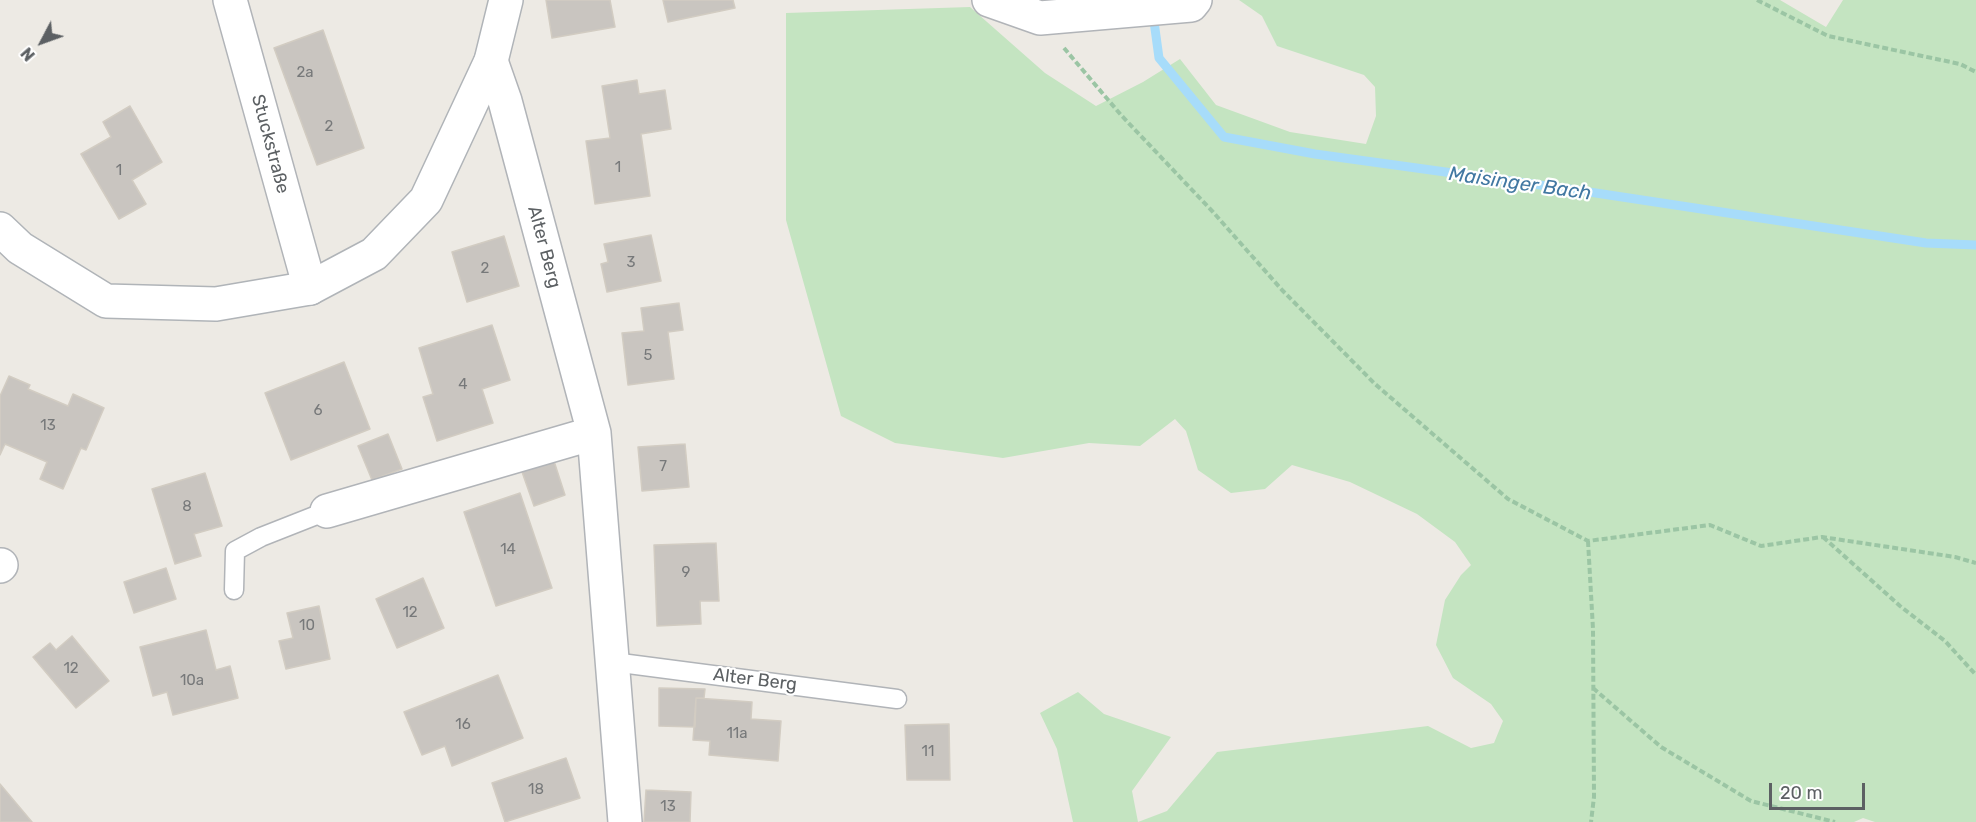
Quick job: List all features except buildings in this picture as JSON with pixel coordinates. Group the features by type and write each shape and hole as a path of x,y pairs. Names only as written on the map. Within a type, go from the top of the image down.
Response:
{"street":[{"name":"Stuckstraße","path":"230,0 310,288"},
{"path":"0,229 20,248 106,301 216,304 310,288 374,254 426,200 491,61 506,0"},
{"path":"989,0 1040,18 1135,10 1193,2"},
{"name":"Alter Berg","path":"491,61 505,101 594,434 625,822"},
{"path":"327,511 594,434"}],"lane":[{"path":"234,590 235,551 261,537 327,511"},
{"name":"Alter Berg","path":"613,662 897,699"}],"path":[{"path":"1757,0 1828,36 1960,63 1976,72"},
{"path":"1040,18 1121,116 1213,212 1282,290 1375,384 1508,500 1588,541 1710,525 1761,546 1822,537 1955,557 1976,563"},
{"path":"1822,537 1900,606 1945,641 1976,675"},
{"path":"1588,541 1593,629 1594,797 1591,822"},
{"path":"1593,688 1661,747 1751,801 1835,822"}],"green space":[{"path":"1239,0 1780,0 1826,27 1843,0 1976,0 1976,822 1875,822 1863,818 1854,822 1138,822 1167,811 1217,752 1428,726 1471,748 1494,743 1503,721 1491,704 1453,678 1436,645 1445,600 1461,575 1471,565 1455,542 1417,514 1350,482 1292,465 1265,489 1231,493 1198,470 1186,431 1175,419 1140,446 1089,443 1003,458 895,443 841,416 786,220 786,13 970,7 1045,73 1096,106 1143,82 1180,59 1216,105 1290,132 1366,144 1376,116 1375,87 1364,75 1277,46 1262,16"},
{"path":"1078,692 1104,714 1171,737 1132,791 1138,822 1073,822 1057,749 1040,713"}],"waterway":[{"name":"Maisinger Bach","path":"1153,14 1159,58 1224,137 1315,154 1576,190 1926,243 1976,245"}]}
